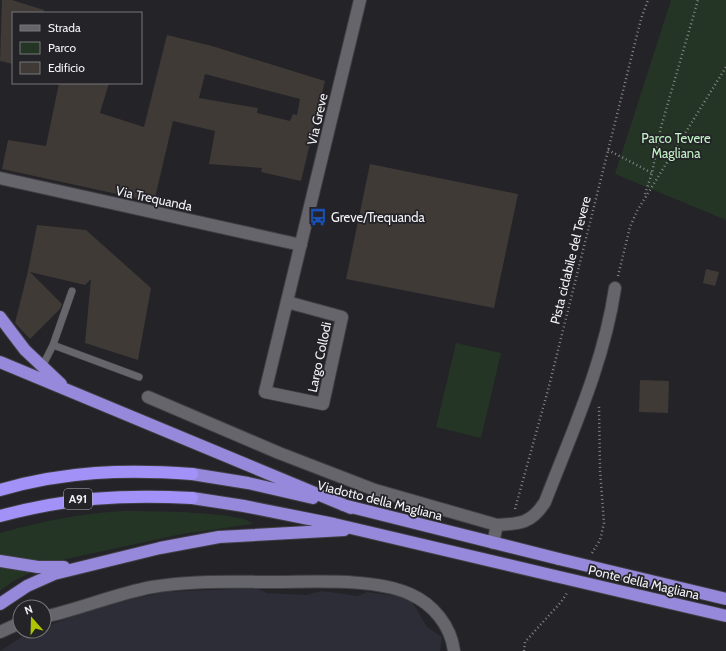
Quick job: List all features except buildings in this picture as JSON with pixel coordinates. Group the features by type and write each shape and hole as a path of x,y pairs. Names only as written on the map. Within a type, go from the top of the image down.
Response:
{"highway":[{"path":"0,317 14,337 42,367 65,388"},
{"path":"0,362 351,508"},
{"name":"Viadotto della Magliana","path":"0,490 73,475 118,471 155,471 192,474 248,483 559,559"},
{"name":"A91","path":"0,516 35,506 69,500 110,496 158,496 192,498 284,514 354,529"},
{"path":"0,604 18,591 42,579 91,564 208,539 354,529"},
{"name":"Ponte della Magliana","path":"354,529 726,616"},
{"name":"Ponte della Magliana","path":"559,559 726,599"},
{"path":"0,561 48,567 91,564"}],"street":[{"name":"Via Greve","path":"301,245 360,0"},
{"name":"Via Trequanda","path":"0,178 301,245"},
{"name":"Largo Collodi","path":"287,302 342,317 323,404 265,392 287,302 301,245"},
{"path":"148,397 279,453 375,490 497,525 514,524 530,519 545,502 591,384 611,314 615,288"},
{"path":"493,543 497,525"},
{"path":"52,615 165,585 224,582 364,584 398,590 424,602 434,610 447,628 451,637 454,651"},
{"path":"0,632 12,627"}],"lane":[{"path":"42,367 53,345 72,291"},
{"path":"53,345 139,377"}],"path":[{"name":"Pista ciclabile del Tevere","path":"514,524 515,510 548,390 641,19 648,0"},
{"path":"615,288 630,228 644,198 652,173 661,127 698,0"},
{"path":"644,198 697,116 726,67"},
{"path":"608,150 652,173"},
{"path":"591,384 599,393 600,470 604,523 600,540"},
{"path":"524,651 525,642 561,602"}],"shaded area":[{"path":"256,588 267,593 306,595 322,591 358,596 367,592 410,598 427,627 442,637 440,651 0,651 19,639 52,639 52,624 99,607 165,592"}],"green space":[{"name":"Parco Tevere Magliana","path":"671,0 726,0 726,220 615,174"},
{"path":"456,343 501,353 481,438 436,427"},
{"path":"122,511 213,514 232,516 246,520 253,524 182,534 57,561 32,561 0,555 0,533 61,519"},
{"path":"0,567 36,570 12,582 0,591"}],"place":[{"name":"Greve/Trequanda","path":"318,217"}]}
